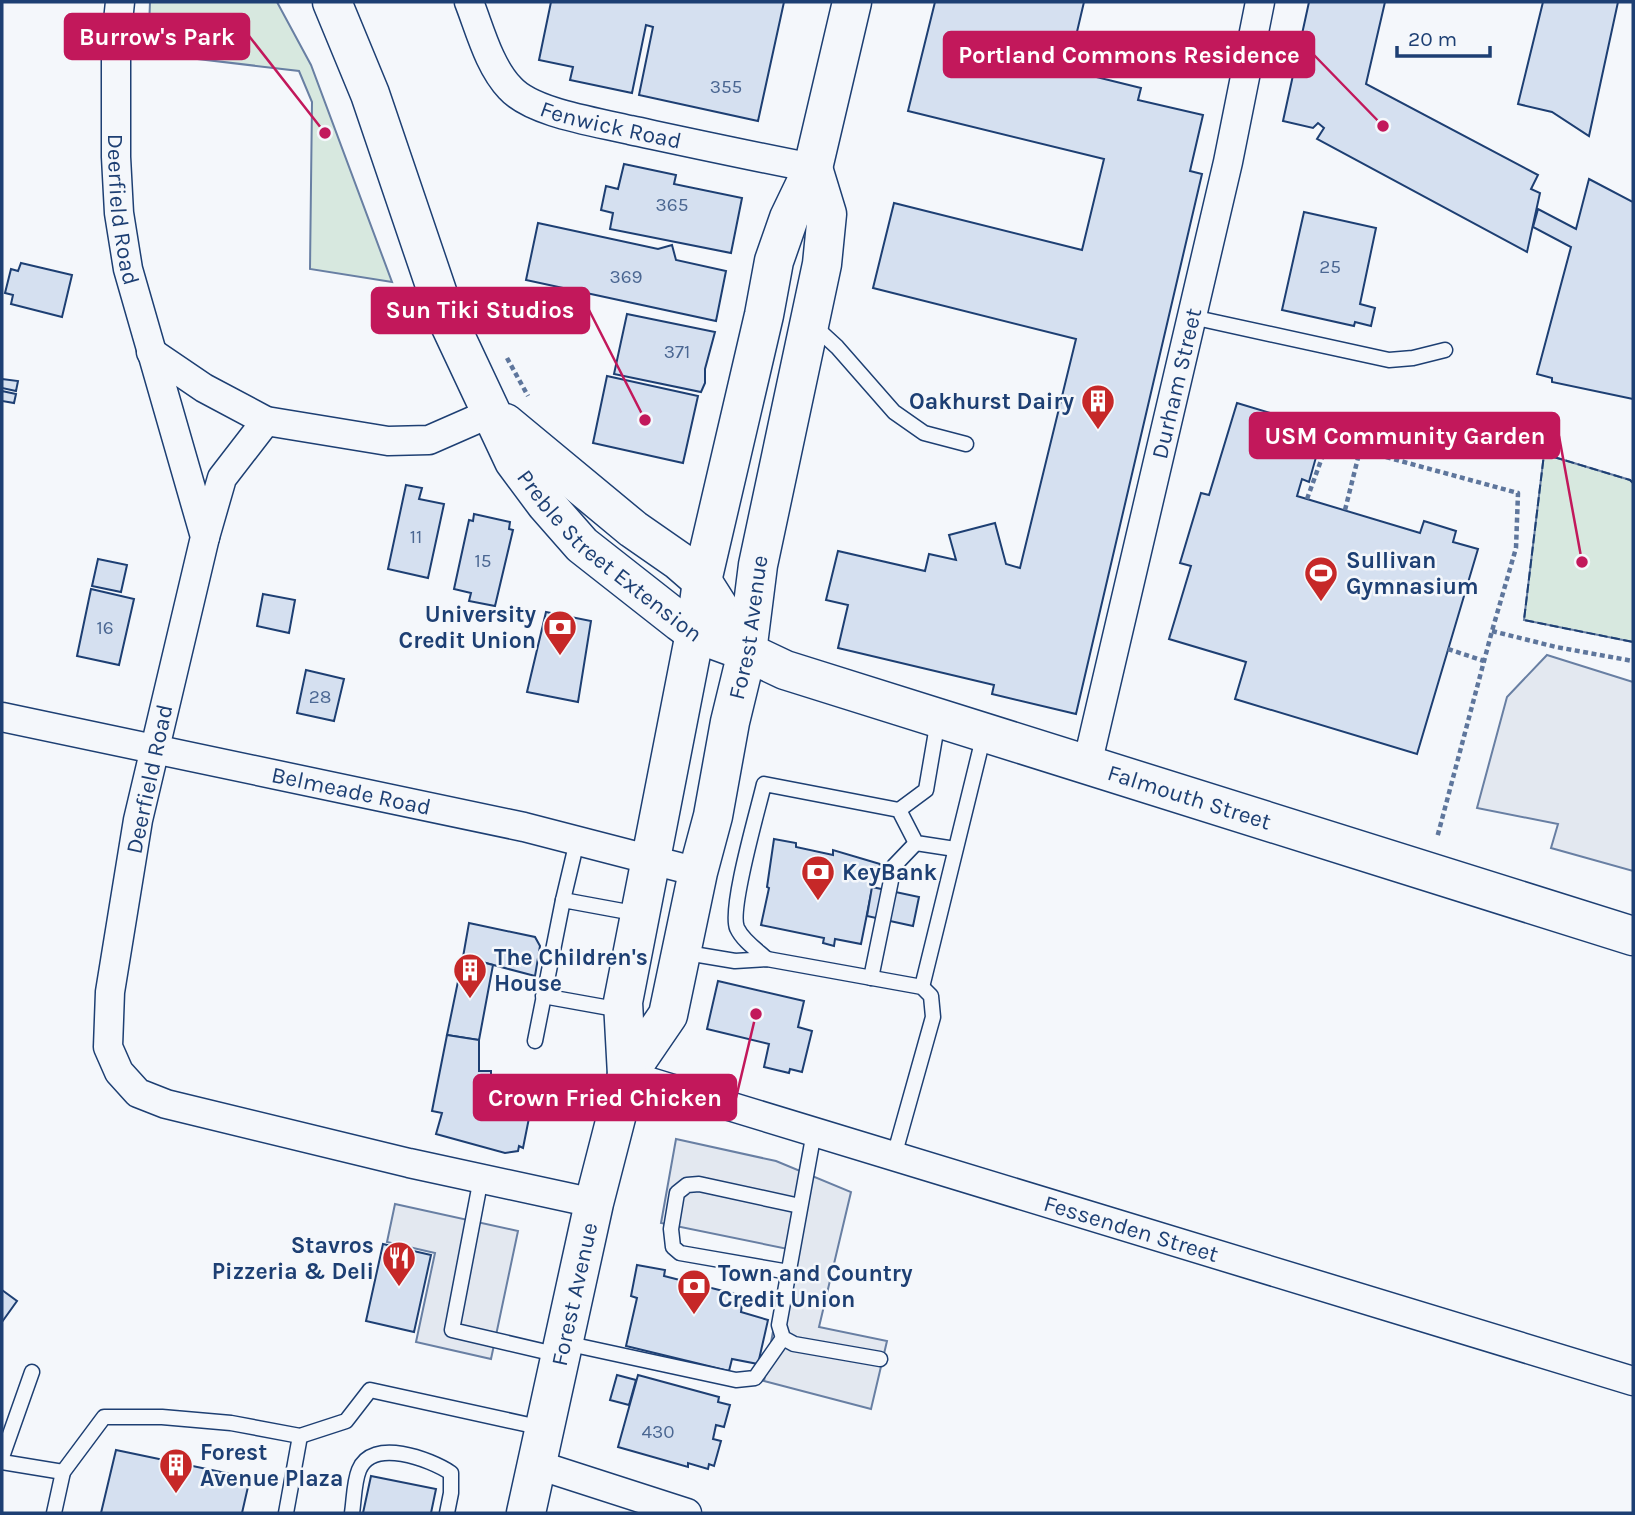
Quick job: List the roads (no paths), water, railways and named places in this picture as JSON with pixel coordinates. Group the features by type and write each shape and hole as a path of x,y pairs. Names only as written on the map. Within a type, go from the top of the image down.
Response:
{"main road":[{"name":"Preble Street Extension","path":"332,2 378,117 444,312 514,461 576,538 695,633 747,652"},
{"name":"Forest Avenue","path":"526,1513 594,1203 627,1075 623,1002 695,633 702,581 774,261 789,218 813,168 852,2"},
{"name":"Forest Avenue","path":"627,1075 668,1015 747,652 758,565 822,264 827,214 813,168"},
{"name":"Preble Street Extension","path":"493,412 633,529 679,561 702,581 747,652"},
{"name":"Falmouth Street","path":"747,652 785,670 1633,936"}],"street":[{"name":"Deerfield Road","path":"120,2 116,40 119,214 128,269 205,537 138,820 110,992 108,1048 119,1072 138,1093 166,1104 594,1203"},
{"name":"Fenwick Road","path":"469,2 498,73 511,90 538,106 569,116 813,168"},
{"name":"Durham Street","path":"1087,765 1228,162 1260,2"},
{"path":"151,352 204,388 266,421 388,441 429,440 493,412"},
{"path":"205,537 222,478 266,421"},
{"name":"Belmeade Road","path":"2,717 524,827 698,872"},
{"name":"Fessenden Street","path":"627,1075 1633,1381"},
{"path":"540,1446 687,1513"}],"lane":[{"path":"1192,317 1389,360 1413,358 1445,350"},
{"path":"810,322 837,347 894,412 924,432 966,444"},
{"path":"767,959 743,938 736,926 737,901 764,784 899,810 926,790 939,718"},
{"path":"922,987 984,732"},
{"path":"899,810 916,843"},
{"path":"536,1041 543,996 577,841"},
{"path":"916,843 956,849"},
{"path":"871,978 894,866 916,843"},
{"path":"563,900 640,914"},
{"path":"681,951 735,961 767,959 922,987 931,996 933,1017 894,1156"},
{"path":"543,996 624,1011"},
{"path":"814,1132 779,1325 783,1338 794,1344 880,1359"},
{"path":"481,1178 452,1330 676,1365 736,1380 755,1378 783,1338"},
{"path":"789,1272 680,1253 673,1247 671,1228 677,1193 687,1185 699,1184 800,1206"},
{"path":"2,1457 32,1372"},
{"path":"54,1513 63,1472 104,1417 162,1417 232,1423 300,1436 346,1421 370,1390 540,1446"},
{"path":"286,1513 300,1436"},
{"path":"352,1513 359,1469 371,1456 390,1452 437,1464 451,1473 447,1513"},
{"path":"2,1462 63,1472"}],"place":[{"name":"Portland Commons Residence","path":"1383,126"},
{"name":"Burrow's Park","path":"325,133"},
{"name":"Sun Tiki Studios","path":"645,420"},
{"name":"Oakhurst Dairy","path":"1098,431"},
{"name":"USM Community Garden","path":"1582,562"},
{"name":"Sullivan Gymnasium","path":"1321,603"},
{"name":"University Credit Union","path":"560,657"},
{"name":"KeyBank","path":"818,902"},
{"name":"The Children's House","path":"470,1000"},
{"name":"Crown Fried Chicken","path":"756,1014"},
{"name":"Stavros Pizzeria & Deli","path":"399,1288"},
{"name":"Town and Country Credit Union","path":"694,1316"},
{"name":"Forest Avenue Plaza","path":"176,1495"}]}
